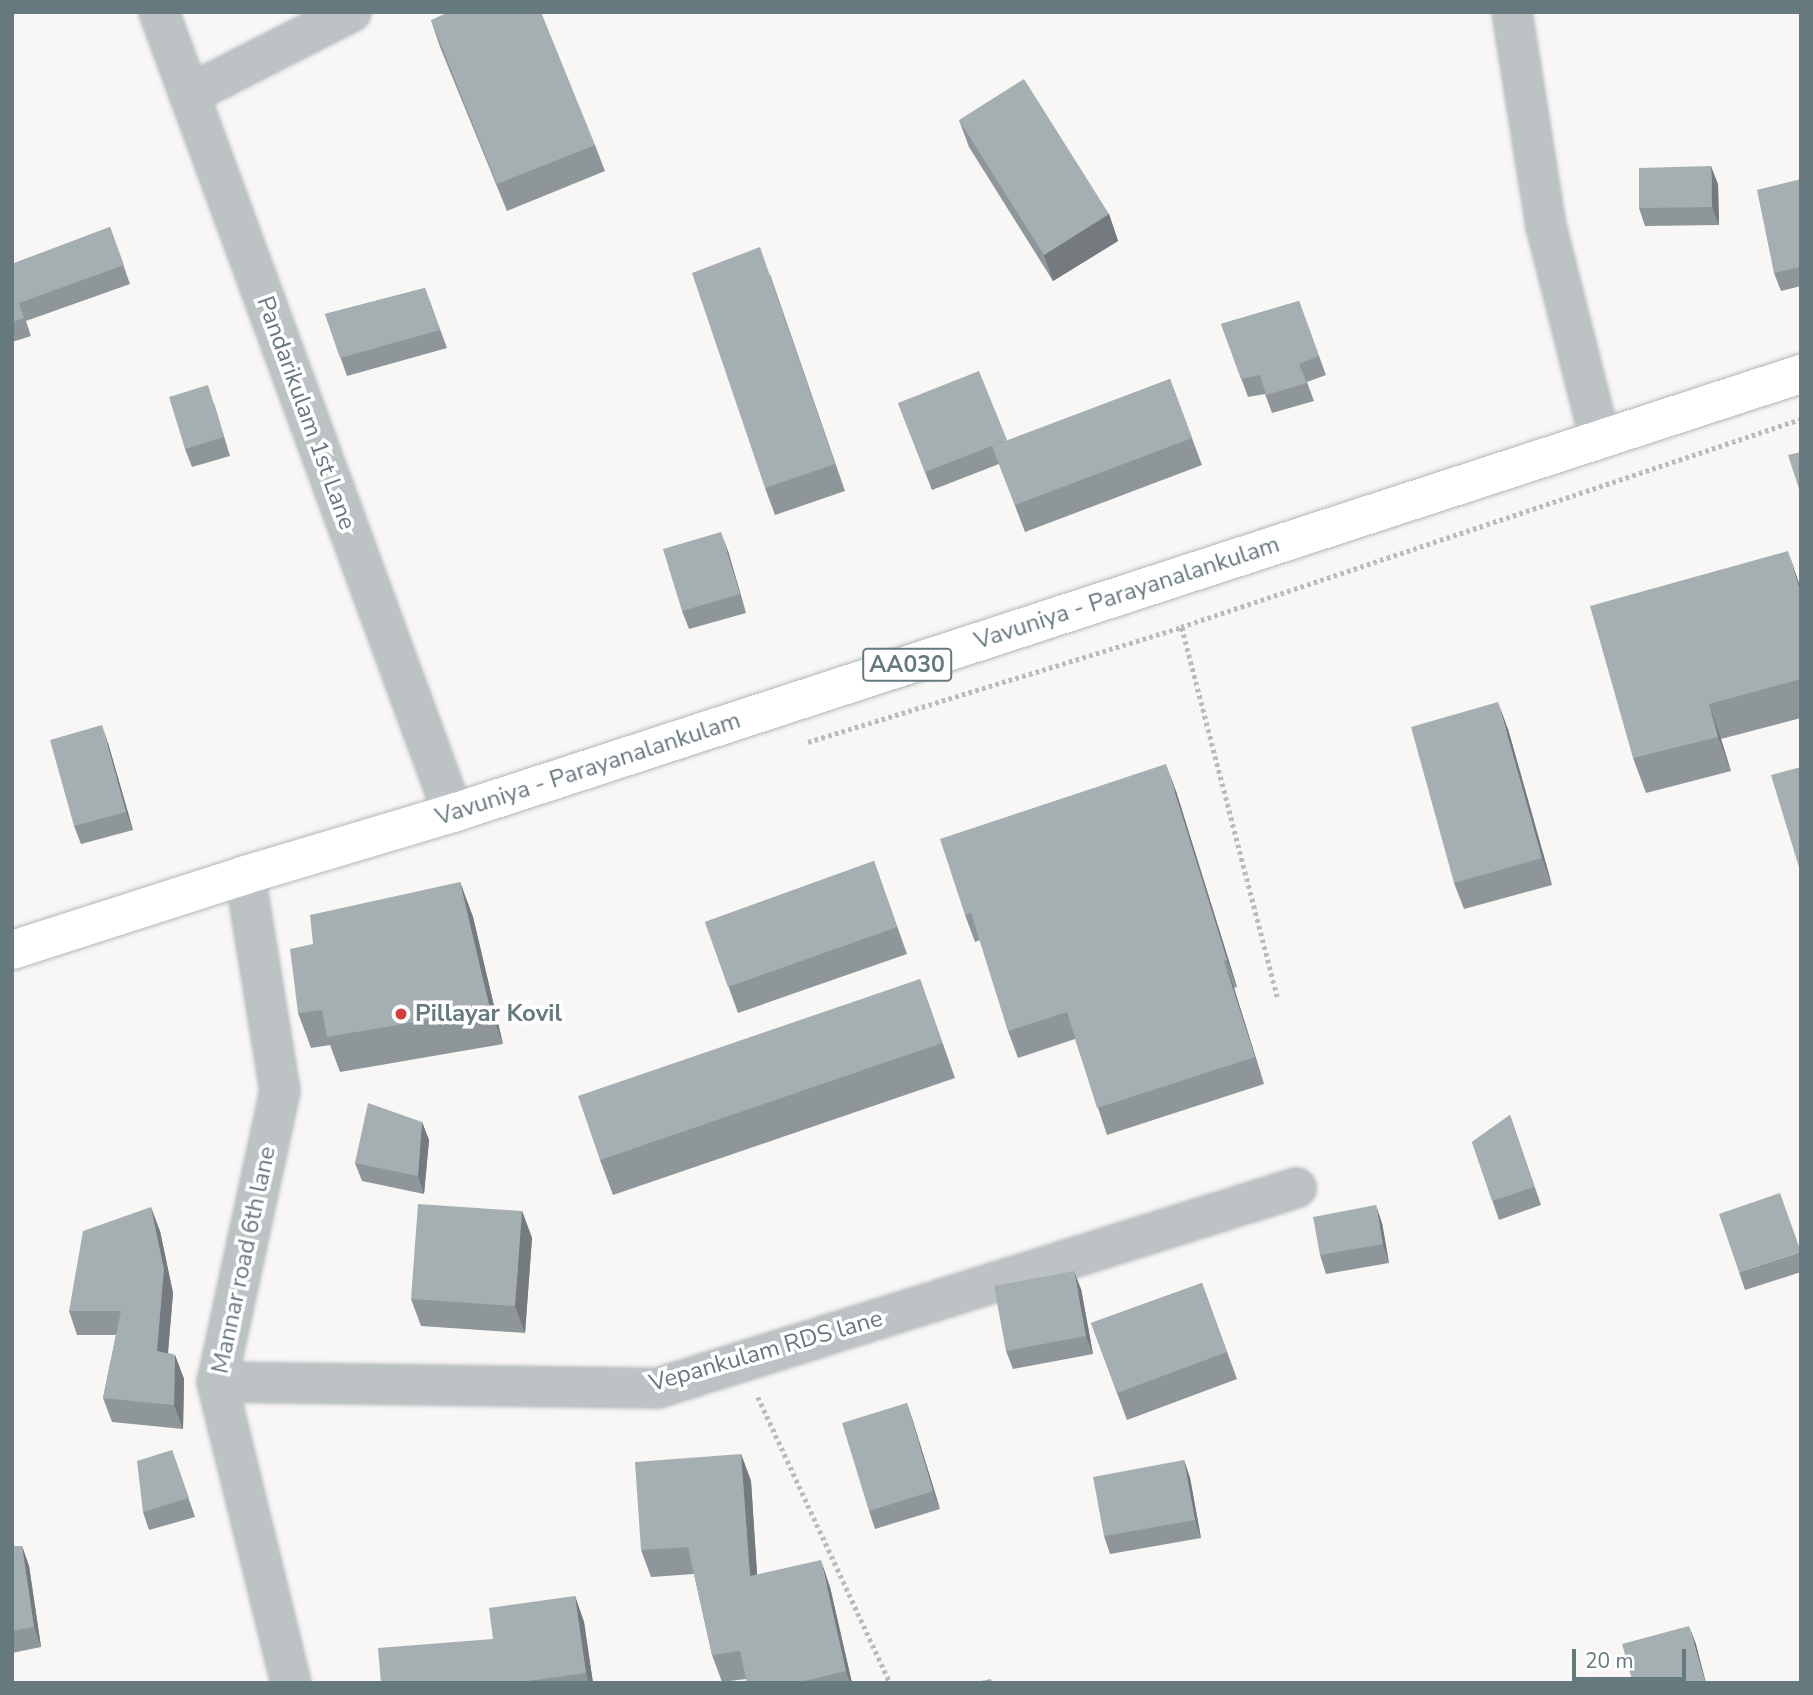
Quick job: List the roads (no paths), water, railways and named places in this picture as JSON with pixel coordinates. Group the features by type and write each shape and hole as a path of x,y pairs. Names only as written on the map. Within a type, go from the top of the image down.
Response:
{"highway":[{"name":"Vavuniya - Parayanalankulam","path":"12,950 245,875 453,813 1801,374"}],"street":[{"name":"Pandarikulam 1st Lane","path":"159,12 453,813"},
{"path":"190,94 351,12"},
{"path":"1512,12 1546,226 1600,439"},
{"name":"Mannar road 6th lane","path":"245,875 281,1091 217,1382 292,1683"},
{"name":"Vepankulam RDS lane","path":"217,1382 658,1388 1296,1188"}],"place":[{"name":"Pillayar Kovil","path":"401,1014"}]}
